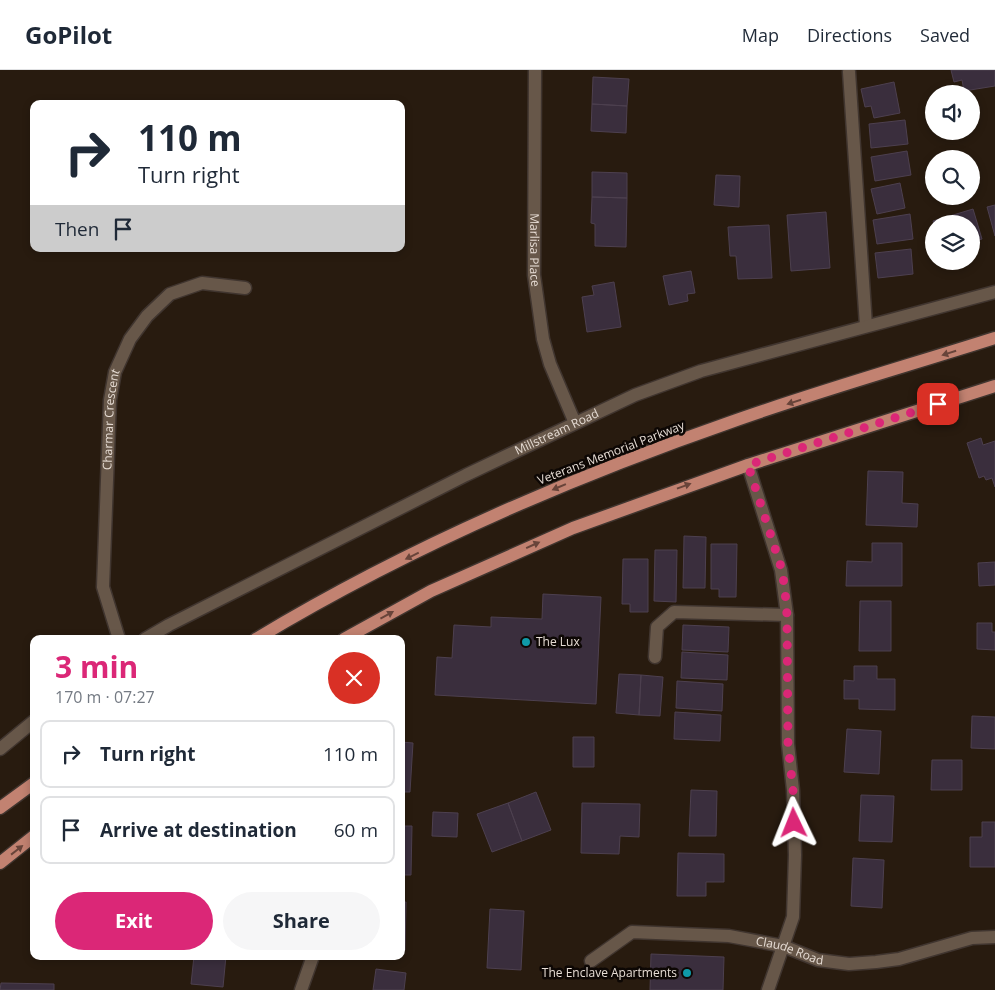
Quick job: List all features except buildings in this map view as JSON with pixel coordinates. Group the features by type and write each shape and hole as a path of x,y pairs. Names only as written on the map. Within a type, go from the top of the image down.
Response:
{"main road":[{"name":"Veterans Memorial Parkway","path":"263,635 370,576 485,520 593,473 732,421 995,338"},
{"path":"351,635 431,591 573,528 748,465 995,386"},
{"path":"0,808 30,786"},
{"path":"0,863 30,839"}],"street":[{"name":"Marlisa Place","path":"535,70 534,275 543,339 550,364 575,422"},
{"path":"849,72 866,326"},
{"name":"Charmar Crescent","path":"118,635 103,587 110,400 115,372 130,339 147,316 170,294 202,283 245,288"},
{"name":"Millstream Road","path":"152,635 299,558 466,475 635,395 701,371 995,292"},
{"path":"748,465 782,570 787,615 788,744 793,790 795,855 793,917 768,990"},
{"path":"655,657 657,627 674,612 787,615"},
{"path":"0,749 30,724"},
{"name":"Claude Road","path":"591,961 632,932 729,936 783,946 818,960 849,964 899,958 972,938 995,937"},
{"path":"301,990 312,960"}],"place":[{"name":"The Lux","path":"526,642"},
{"name":"The Enclave Apartments","path":"687,973"}],"route":[{"path":"794,823 793,790 788,744 787,615 785,591 782,570 748,465 938,404"}]}
